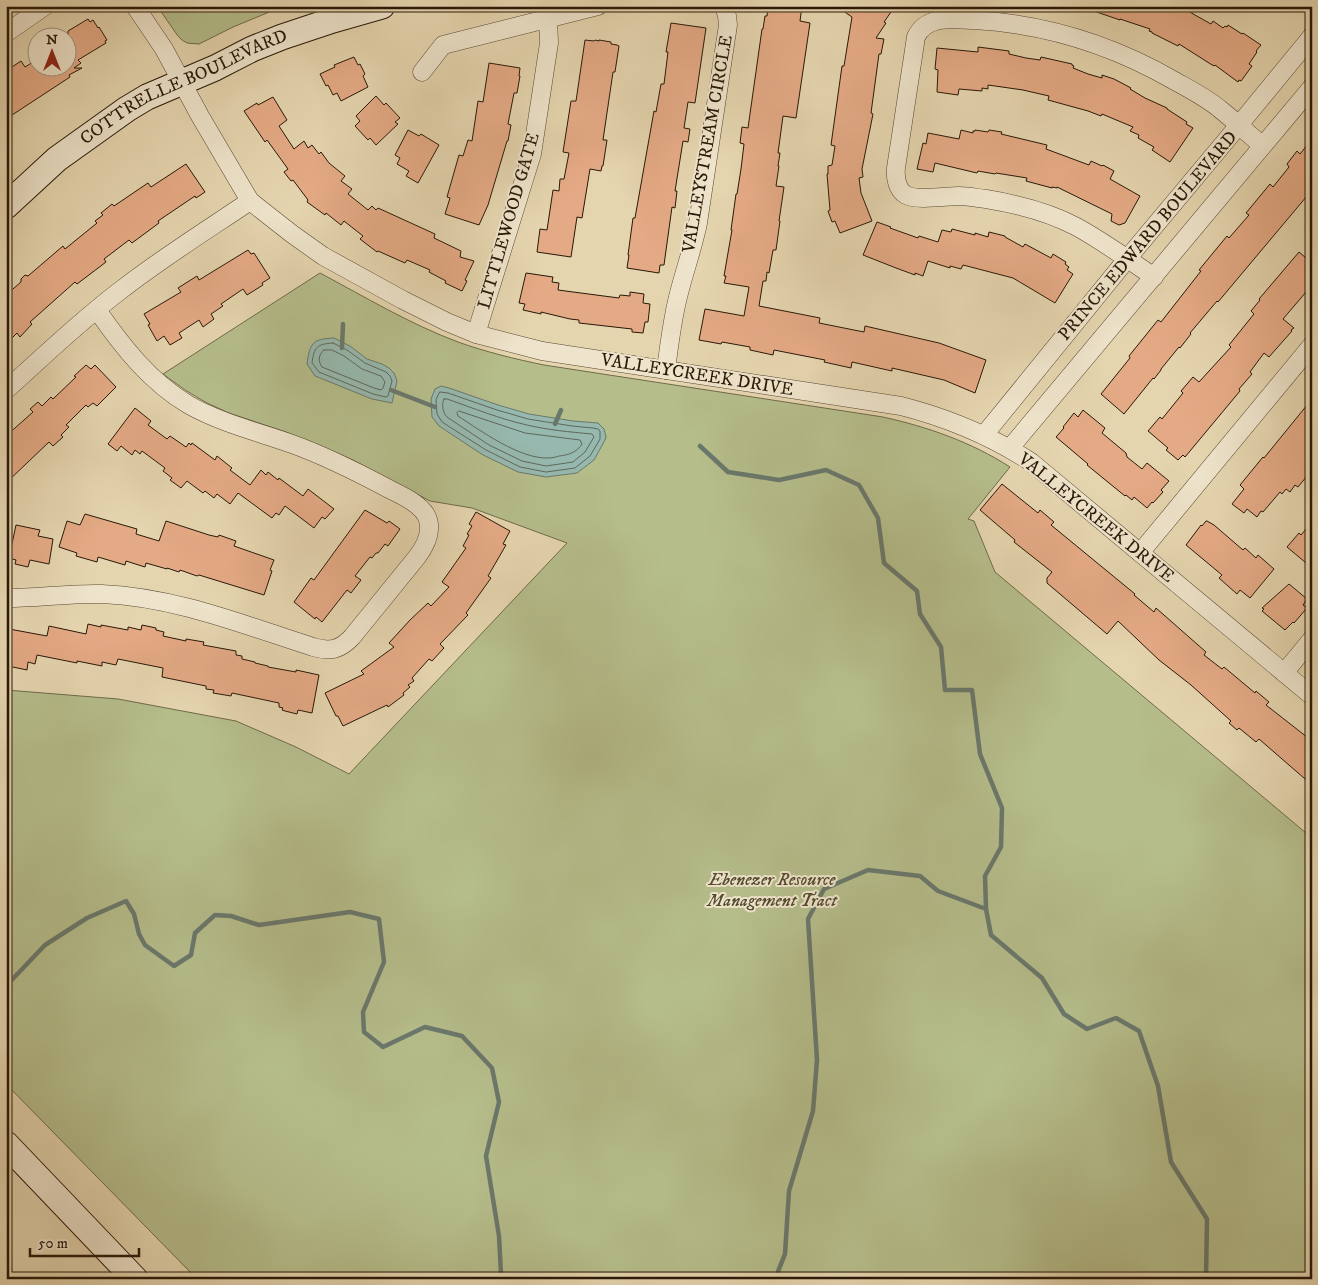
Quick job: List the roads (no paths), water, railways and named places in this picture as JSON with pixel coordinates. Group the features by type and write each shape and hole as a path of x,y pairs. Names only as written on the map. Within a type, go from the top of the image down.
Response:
{"main road":[{"name":"COTTRELLE BOULEVARD","path":"6,206 57,159 147,97 282,37 382,6"},
{"path":"6,1144 135,1279"}],"street":[{"path":"6,33 45,6"},
{"name":"VALLEYCREEK DRIVE","path":"135,6 164,49 250,202 323,256 417,308 476,334 542,351 901,406 944,419 984,435 1010,448 1031,462 1312,696"},
{"path":"422,72 443,46 598,6"},
{"name":"VALLEYSTREAM CIRCLE","path":"666,370 678,298 698,223 728,25 728,16 724,6"},
{"name":"LITTLEWOOD GATE","path":"476,334 532,154 549,43 548,19"},
{"path":"1154,277 1075,226 1028,208 984,198 960,196 914,197 905,194 900,189 896,181 896,168 916,37 919,30 932,21 962,20 1002,23 1068,36 1120,53 1188,88 1220,109 1262,145"},
{"name":"PRINCE EDWARD BOULEVARD","path":"984,435 1127,258 1312,36"},
{"name":"PRINCE EDWARD BOULEVARD","path":"1010,448 1312,86"},
{"path":"6,390 96,310 152,266 250,202"},
{"path":"6,598 101,594 134,597 206,612 313,648 324,650 336,649 345,644 358,630 417,557 429,536 429,524 425,514 415,504 401,495 345,466 294,445 228,422 190,405 174,395 158,383 136,361 96,310"},
{"path":"1140,553 1312,345"},
{"path":"1284,673 1312,639"}],"water":[{"path":"334,338 350,346 367,359 389,368 394,373 397,381 392,403 372,399 315,376 307,364 309,351 313,343"},
{"path":"441,386 529,414 598,423 604,429 606,437 594,460 577,473 546,477 518,472 483,455 439,426 432,417 431,399 435,389"}],"waterway":[{"path":"342,348 343,324"},
{"path":"391,390 435,407"},
{"path":"555,424 561,410"},
{"path":"700,446 728,472 779,480 826,470 859,485 878,518 884,563 917,591 920,614 941,647 945,690 972,690 980,754 1002,808 1001,847 985,876 986,909 991,935 1042,978 1064,1014 1087,1029 1116,1018 1139,1031 1158,1086 1171,1162 1207,1219 1206,1279"},
{"path":"775,1279 785,1254 789,1191 813,1111 817,1060 808,919 824,889 868,870 920,876 938,891 986,909"},
{"path":"6,986 45,945 87,918 126,901 134,914 139,934 145,945 174,966 191,955 195,933 215,915 231,916 259,925 350,912 379,919 384,962 363,1012 364,1032 383,1047 425,1027 462,1036 492,1068 499,1102 486,1156 499,1236 501,1274 498,1279"},
{"path":"587,1279 595,1275 630,1275 636,1279"}],"park label":[{"name":"Ebenezer Resource Management Tract","path":"772,890"}]}
